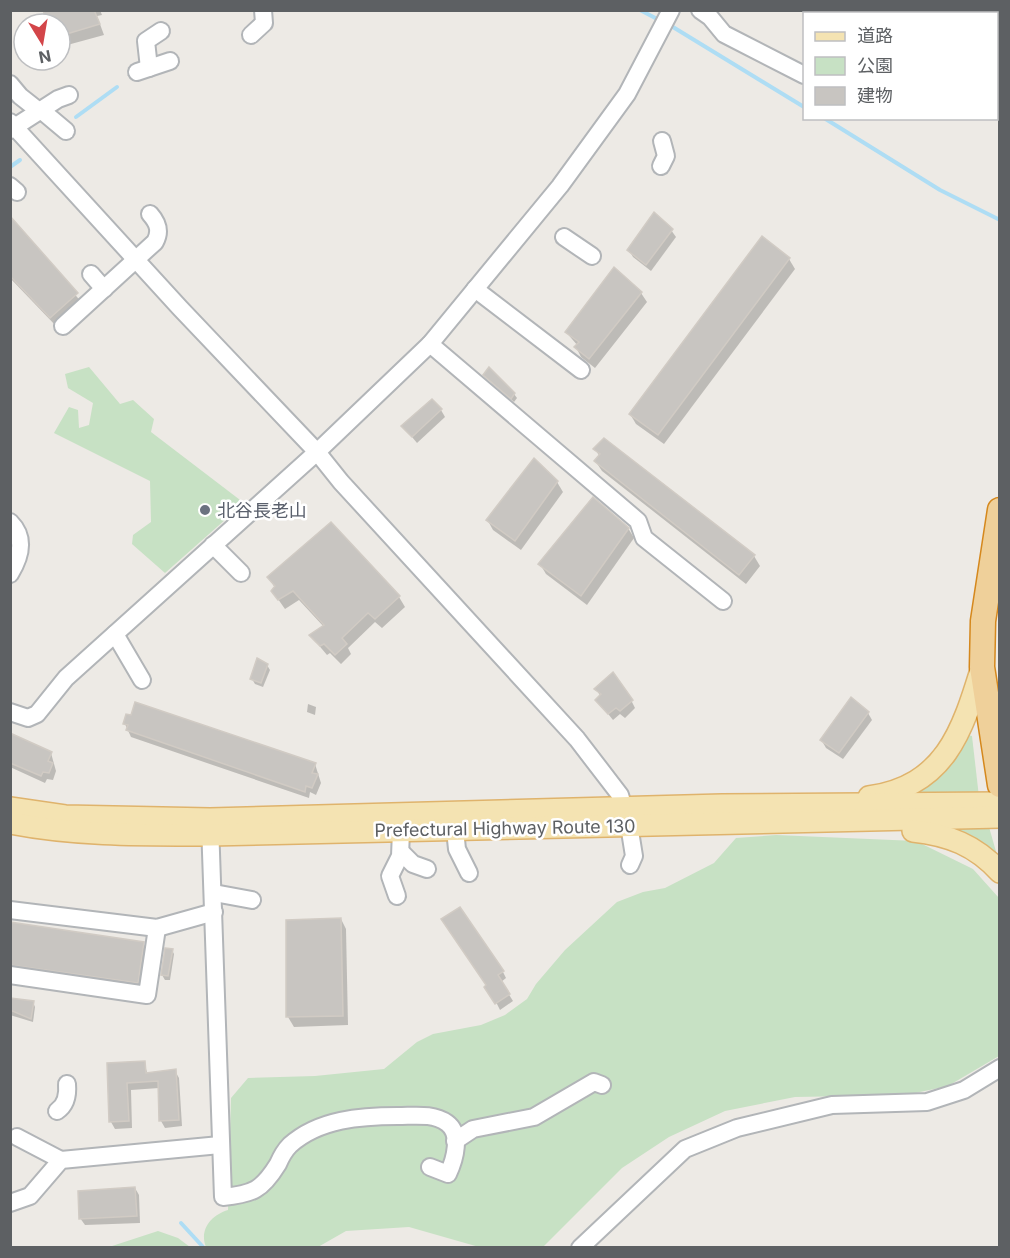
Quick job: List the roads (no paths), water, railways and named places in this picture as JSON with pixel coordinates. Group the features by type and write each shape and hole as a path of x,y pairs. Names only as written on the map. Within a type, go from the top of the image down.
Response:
{"highway":[{"path":"999,510 983,621 982,667 999,785"}],"main road":[{"path":"802,814 898,790 923,777 948,752 965,722 982,667"},
{"name":"Prefectural Highway Route 130","path":"802,814 999,803"},
{"name":"Prefectural Highway Route 130","path":"10,807 65,816 210,827 401,831 456,830 627,816"},
{"name":"Prefectural Highway Route 130","path":"10,823 63,831 108,834 210,827 627,816 802,814 999,817"},
{"path":"802,814 936,834 957,840 977,851 999,872"}],"lane":[{"path":"251,35 264,22 263,10"},
{"path":"10,712 28,718 37,714 66,678 317,452 430,344 573,168 627,94 671,10"},
{"path":"700,10 710,17 724,34 803,74"},
{"path":"161,31 146,41 143,70 170,61"},
{"path":"10,84 20,96 66,131"},
{"path":"69,95 12,126 138,258 180,308 317,452 341,482 577,739 620,795 627,816 634,856 630,865"},
{"path":"661,166 666,156 662,141"},
{"path":"63,326 138,258 159,235 158,227 150,214"},
{"path":"564,237 592,256"},
{"path":"91,274 104,289"},
{"path":"475,289 581,370"},
{"path":"430,344 638,521 644,538 723,601"},
{"path":"10,522 21,542 17,563 10,574"},
{"path":"213,545 241,573"},
{"path":"115,634 142,680"},
{"path":"210,827 223,1197 245,1195 261,1188 288,1146 313,1131 350,1119 438,1117 450,1125 455,1133 455,1141 448,1174 430,1167"},
{"path":"456,830 457,849 469,873"},
{"path":"397,896 390,876 401,852 401,831"},
{"path":"401,852 413,864 427,869"},
{"path":"214,893 252,900"},
{"path":"10,910 157,928 214,912"},
{"path":"10,975 147,994 157,928"},
{"path":"580,1248 685,1149 737,1128 832,1105 927,1102 964,1090 999,1068"},
{"path":"455,1141 473,1129 534,1117 594,1082 602,1085"},
{"path":"57,1111 63,1107 67,1084"},
{"path":"17,1137 62,1160 220,1145"},
{"path":"10,1203 30,1196 62,1160"}],"waterway":[{"path":"640,10 661,21"},
{"path":"668,24 803,106"},
{"path":"76,117 117,87"},
{"path":"827,120 940,190 1000,220"},
{"path":"10,167 20,160"},
{"path":"181,1223 204,1248"}],"place":[{"name":"北谷長老山","path":"205,510"}]}
